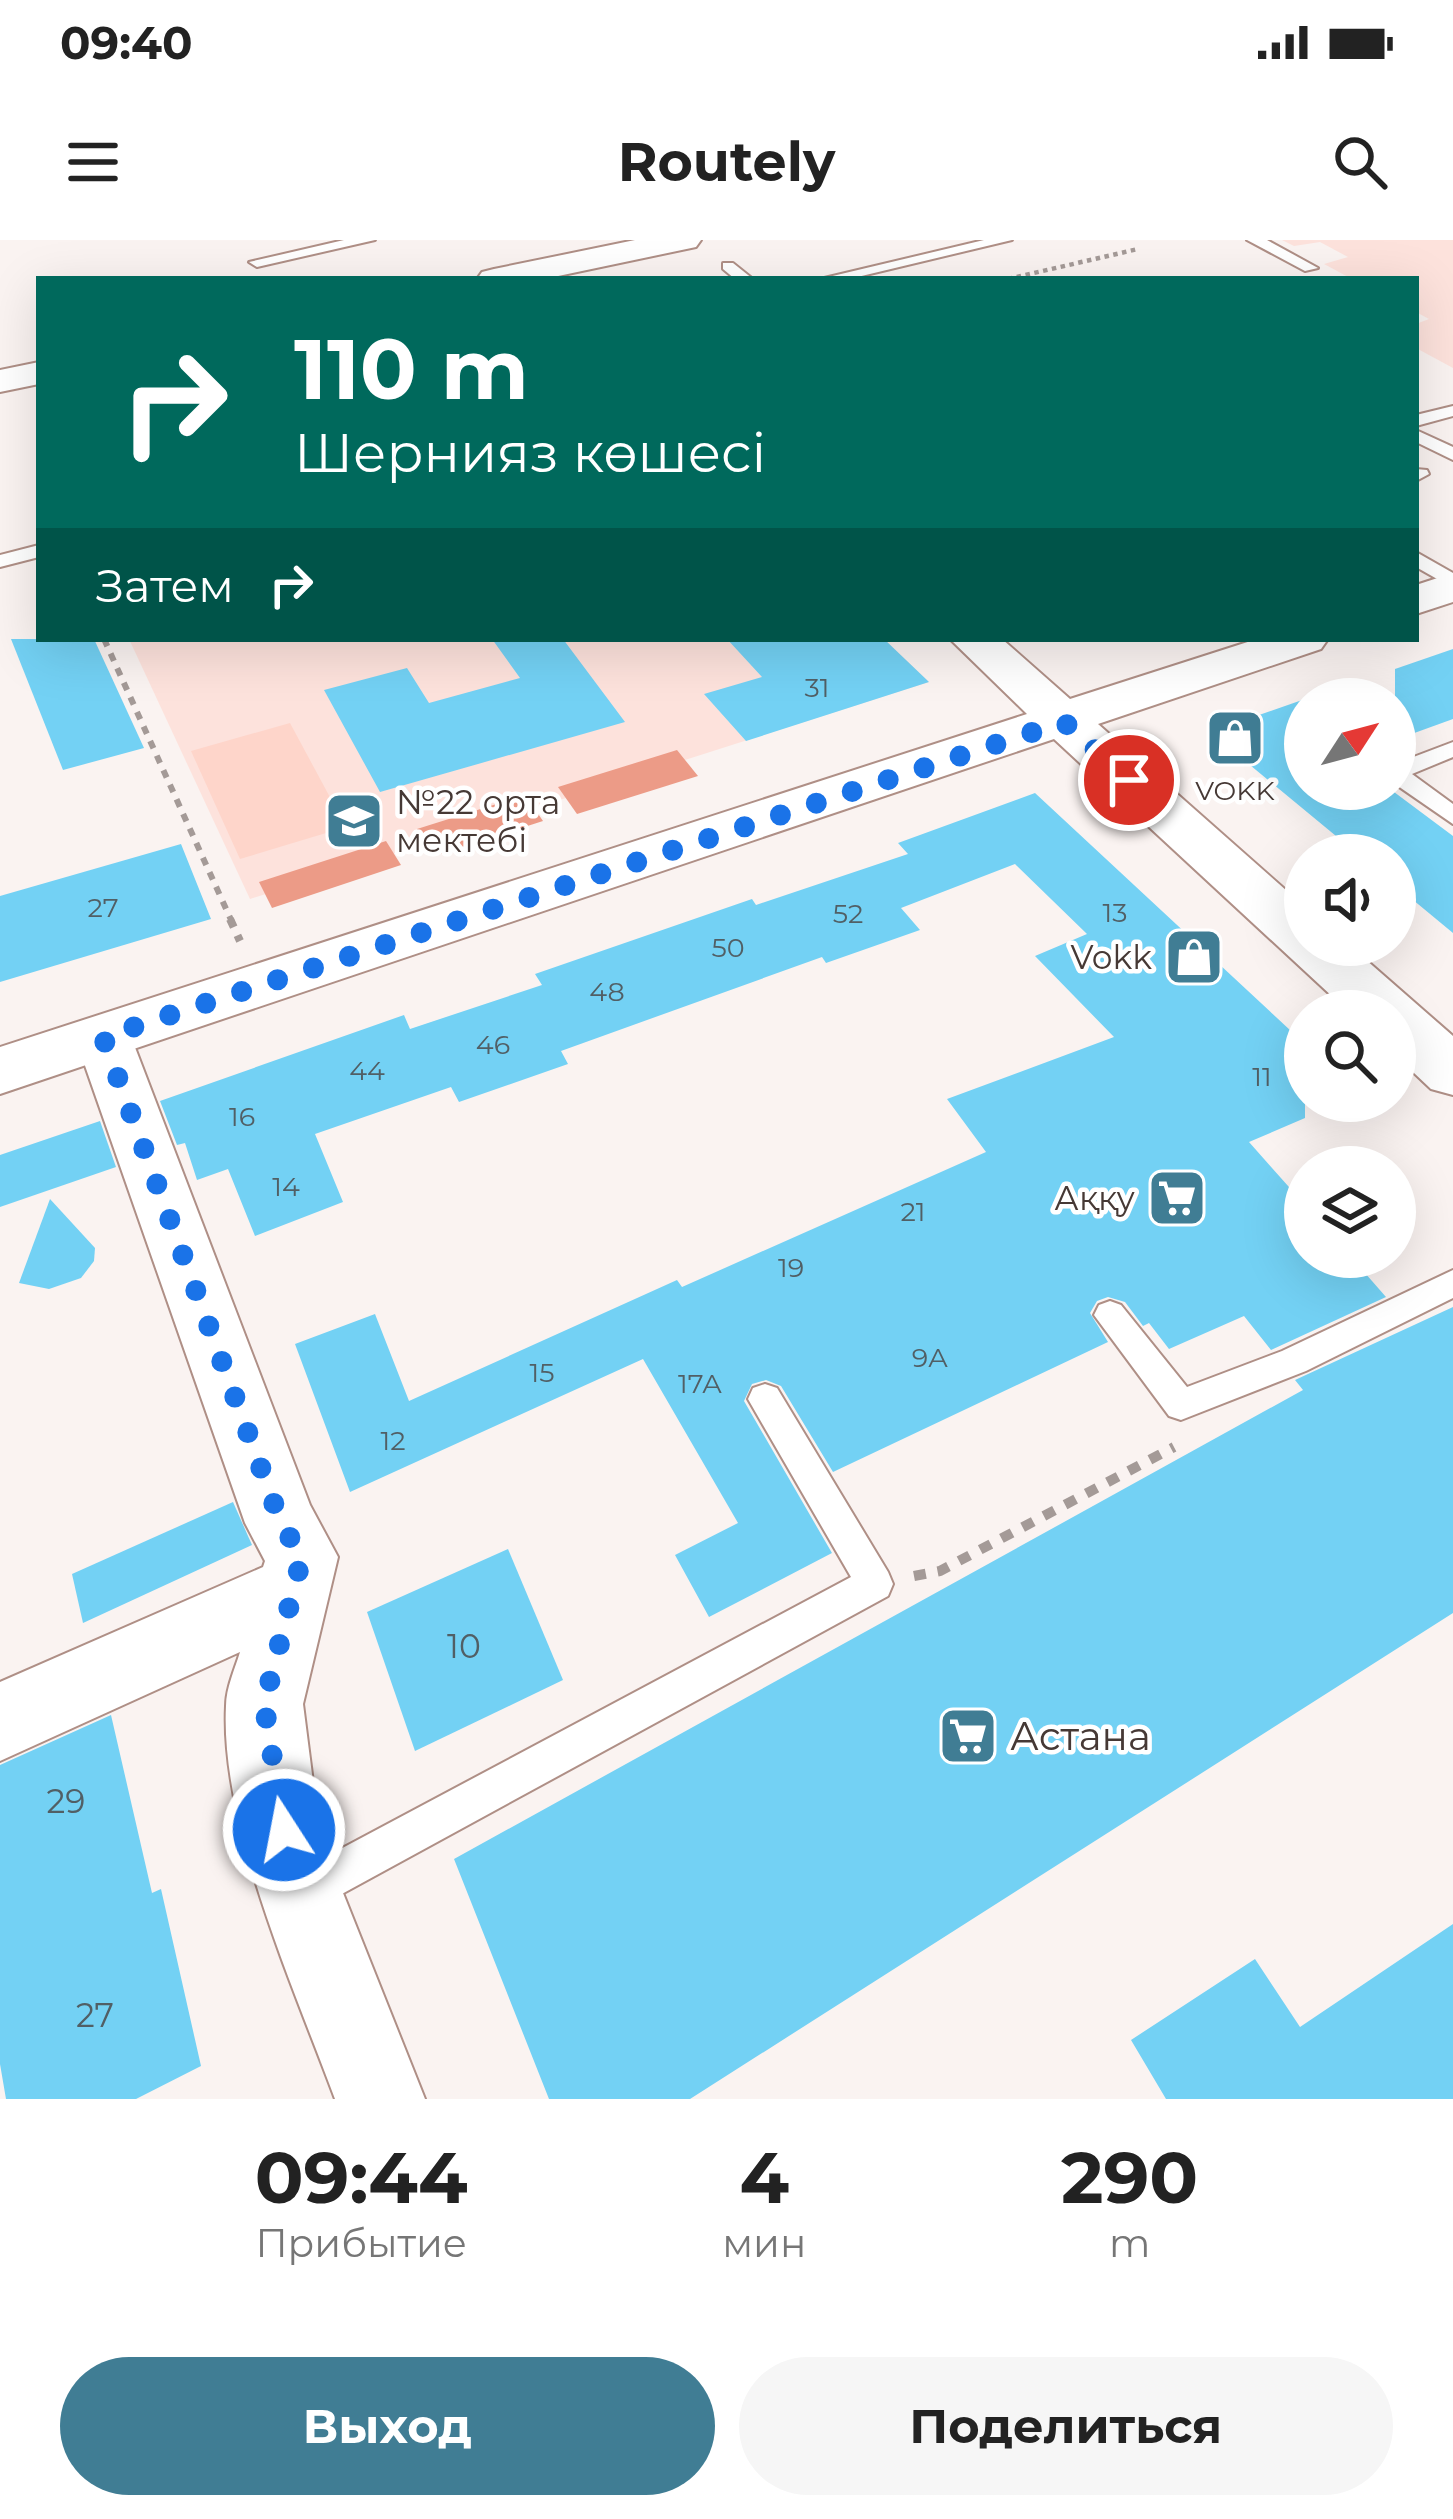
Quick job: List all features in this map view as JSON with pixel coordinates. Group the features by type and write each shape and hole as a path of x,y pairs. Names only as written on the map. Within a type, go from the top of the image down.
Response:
{"street":[{"path":"539,240 575,272"},
{"path":"529,276 575,272 684,240"},
{"path":"0,381 36,374"},
{"path":"1419,599 1453,585"},
{"path":"977,642 1284,919"},
{"path":"0,1071 1295,642"},
{"path":"1337,966 1422,1036"},
{"path":"103,1037 281,1523 302,1557 264,1704 275,1798 301,1893 380,2099"},
{"path":"0,1722 293,1590"}],"lane":[{"path":"269,276 253,256 367,240"},
{"path":"842,276 1004,240"},
{"path":"1255,240 1310,268"},
{"path":"728,266 741,276"},
{"path":"1419,420 1453,410"},
{"path":"1419,437 1452,455"},
{"path":"0,561 36,552"},
{"path":"1419,560 1453,585"},
{"path":"1416,764 1453,749"},
{"path":"1416,788 1453,816"},
{"path":"1110,1315 1181,1405 1294,1361 1453,1283"},
{"path":"301,1893 874,1584 765,1399"}],"path":[{"path":"1021,276 1138,249"},
{"path":"105,642 244,949"},
{"path":"874,1584 940,1571 1186,1440"}],"shaded area":[{"path":"1282,240 1453,240 1453,368 1419,350 1419,323 1429,319 1419,314 1419,276 1346,276 1324,264 1348,257 1320,242 1294,246"},
{"name":"№22 орта мектебі","path":"130,642 887,642 929,682 250,899"},
{"path":"290,723 346,827 240,859 191,751"},
{"path":"677,750 698,776 577,814 558,787"},
{"path":"525,795 543,821 434,856 417,829"},
{"path":"386,841 401,865 272,908 259,882"}],"building":[{"path":"11,639 95,642 144,748 63,770"},
{"path":"494,642 565,642 625,722 380,792 324,690 407,668 429,703 520,678"},
{"path":"730,642 887,642 929,682 746,741 704,694 762,677"},
{"path":"1453,649 1453,719 1416,732 1416,678 1395,678 1395,669"},
{"path":"1284,706 1284,793 1210,732"},
{"path":"1035,793 1284,1024 1284,1122 1296,1122 1249,1142 1284,1181 1284,1278 1369,1278 1386,1297 1271,1350 1244,1316 1169,1349 1125,1302 1108,1297 1097,1301 1090,1313 1108,1342 833,1472 781,1386 766,1380 752,1384 744,1401 832,1553 709,1617 675,1555 738,1523 643,1359 350,1492 295,1344 375,1314 409,1401 677,1280 682,1287 986,1152 947,1099 1114,1037 1035,956 1087,934 1015,864 901,908 920,930 826,963 822,957 561,1051 568,1064 459,1102 451,1087 315,1134 343,1202 255,1236 228,1169 197,1180 185,1143 177,1145 160,1101 404,1015 410,1029 542,985 535,974 752,899 756,905 908,854 898,843"},
{"path":"1416,808 1453,836 1453,933 1416,902 1416,834 1334,834 1304,810"},
{"path":"181,844 211,919 0,982 0,896"},
{"path":"100,1121 116,1167 0,1207 0,1155"},
{"path":"50,1199 95,1248 94,1261 81,1278 49,1289 19,1283"},
{"name":"Астана","path":"1453,1307 1453,1613 690,2099 549,2099 454,1859 1303,1390 1295,1380"},
{"path":"233,1502 252,1545 83,1623 72,1574"},
{"path":"508,1549 563,1680 415,1751 367,1612"},
{"path":"111,1715 152,1893 161,1889 201,2066 136,2099 6,2099 0,2064 0,1765"},
{"path":"1453,1924 1453,2099 1166,2099 1131,2040 1255,1959 1300,2027"}],"place":[{"name":"VOKK","path":"1235,738"},
{"name":"№22 орта мектебі","path":"354,821"},
{"name":"Vokk","path":"1194,957"},
{"name":"Аққу","path":"1177,1198"},
{"name":"Астана","path":"968,1736"}],"route":[{"path":"284,1830 275,1798 264,1704 302,1557 281,1523 103,1037 1064,722 1129,780"}]}
